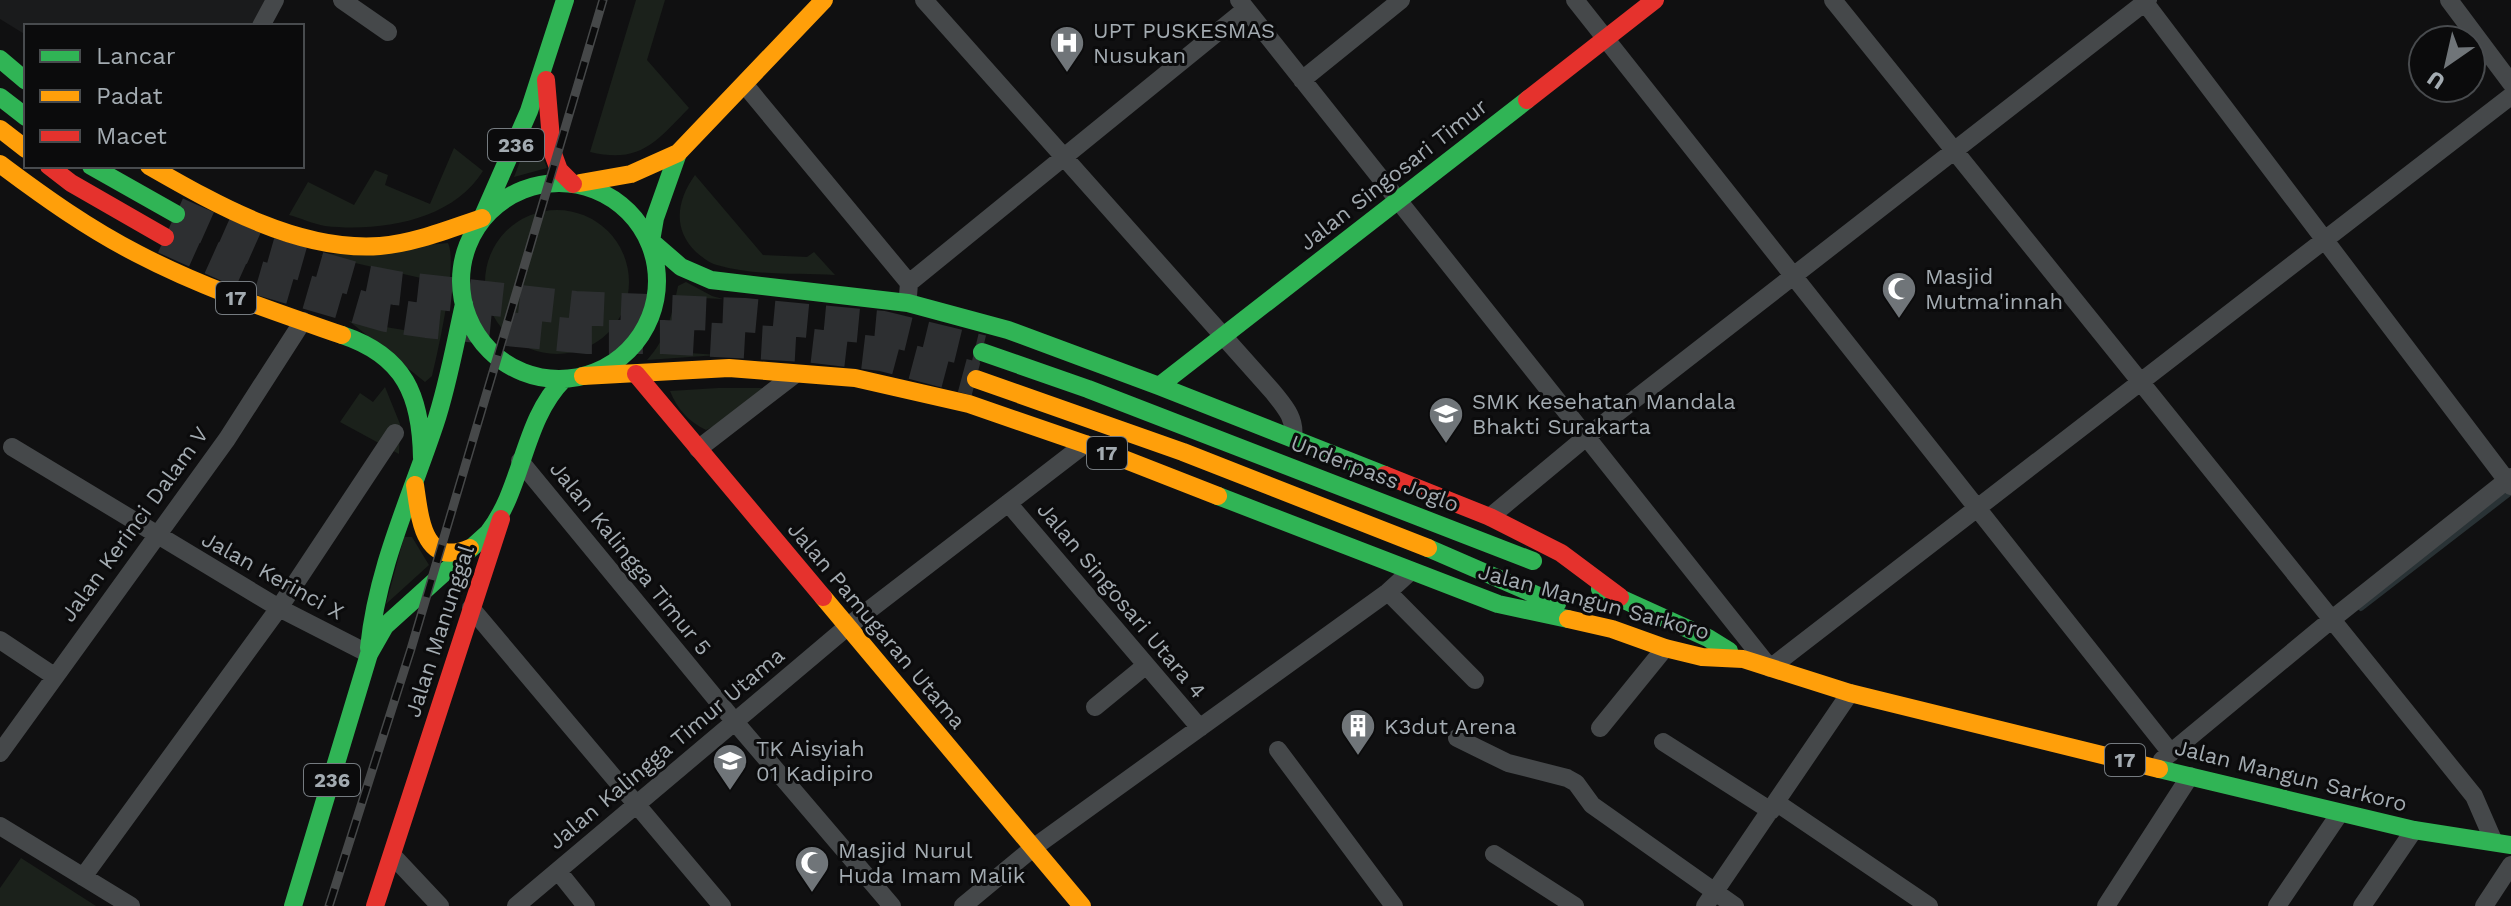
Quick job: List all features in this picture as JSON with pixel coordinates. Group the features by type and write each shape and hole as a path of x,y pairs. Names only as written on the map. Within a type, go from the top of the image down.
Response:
{"main road":[{"name":"236","path":"482,218 515,148 546,70 565,0"},
{"path":"573,184 617,180 659,165 678,153 824,0"},
{"name":"Jalan Singosari Timur","path":"1159,386 1655,0"},
{"path":"0,59 24,79"},
{"name":"236","path":"546,70 553,153 559,169 573,184"},
{"path":"0,97 24,115"},
{"path":"0,129 24,147"},
{"path":"651,241 655,218 678,153"},
{"name":"17","path":"0,164 49,201 139,255 238,299 364,342 395,366 412,387 419,407 422,458"},
{"path":"52,168 71,183 165,237"},
{"path":"95,168 176,214"},
{"name":"17","path":"157,168 181,174 247,217 300,235 343,245 377,247 402,243 482,218"},
{"name":"17","path":"573,184 609,196 625,208 651,241 658,276 657,295 644,332 618,360 583,376 544,378 508,365 480,339 464,304 462,266 467,247 482,218 500,202 535,186 573,184"},
{"name":"Jalan Mangun Sarkoro","path":"651,241 681,267 711,280 908,303 1008,330 1159,386 1490,517 1561,553 1620,597"},
{"name":"236","path":"293,906 369,654 375,598 398,522 415,485 436,419 464,304"},
{"name":"Underpass Joglo","path":"982,352 1088,389 1440,523 1620,597 1708,638 1743,659"},
{"name":"Jalan Mangun Sarkoro","path":"583,376 729,368 798,372 906,388 969,404 1085,444 1498,604 1612,629 1702,657 1743,659 1850,693 2340,813 2414,830 2502,843"},
{"name":"Jalan Pamugaran Utama","path":"636,374 1082,906"},
{"name":"Jalan Manunggal","path":"375,906 520,461 542,409 564,379"},
{"path":"976,379 1183,452 1436,551 1612,629"},
{"name":"236","path":"415,485 426,539 434,548 452,554 470,548"},
{"name":"236","path":"369,654 385,626 488,533 502,515"}],"street":[{"path":"262,24 275,0"},
{"path":"342,0 388,32"},
{"path":"924,0 1290,413 1295,428 1293,438"},
{"path":"1302,80 1401,0"},
{"path":"1575,0 2171,753"},
{"path":"1833,0 2474,796 2502,843"},
{"path":"2449,0 2511,83"},
{"path":"1490,517 1585,438 2145,1 2510,482 2154,766"},
{"path":"909,283 1064,157 1242,5 1770,668 2511,96"},
{"path":"745,85 909,283 908,303"},
{"name":"Jalan Kerinci Dalam V","path":"0,753 227,439 303,321"},
{"path":"698,449 798,372"},
{"path":"83,877 279,608 395,433"},
{"name":"Jalan Kalingga Timur Utama","path":"516,906 847,627 1085,444"},
{"name":"Jalan Kerinci X","path":"12,447 279,608 369,654"},
{"name":"Jalan Kalingga Timur 5","path":"520,461 735,722 892,906"},
{"name":"Jalan Singosari Utara 4","path":"1008,503 1200,728"},
{"path":"963,906 1033,848 1388,592 1411,571"},
{"path":"1388,592 1475,680"},
{"path":"471,608 722,906"},
{"path":"0,640 54,676"},
{"path":"1600,728 1665,648"},
{"path":"1095,707 1145,666"},
{"path":"1710,899 1850,693"},
{"path":"1457,738 1508,763 1576,783 1592,805 1710,899 1735,906"},
{"path":"1663,742 1774,807 1929,906"},
{"path":"1278,750 1394,906"},
{"path":"2106,906 2190,776"},
{"path":"2277,906 2340,813"},
{"path":"0,826 131,906"},
{"path":"2362,906 2414,830"},
{"path":"1494,854 1575,906"},
{"path":"393,856 440,906"},
{"path":"2484,906 2511,865"},
{"path":"558,871 586,906"}],"shaded area":[{"path":"0,0 266,0 252,24 24,24 24,34 0,19"},
{"path":"636,0 665,0 647,60 689,108 656,140 635,152 607,155 590,152"},
{"path":"532,130 547,168 514,177"},
{"path":"454,148 483,171 470,188 434,212 413,220 369,227 325,226 289,215 308,182 354,205 375,170 388,175 385,185 430,204"},
{"path":"695,175 763,255 807,257 814,252 835,275 746,271 706,260 688,243 680,224 684,194"},
{"path":"557,210 584,216 608,231 623,255 629,282 623,309 608,333 584,348 557,354 530,348 506,333 491,309 485,282 491,255 506,231 530,216"},
{"path":"448,243 451,269 446,308 432,376 425,382 349,321 428,334 434,281 320,255"},
{"path":"686,282 723,299 679,297 675,352 718,355 647,360 664,335 678,286"},
{"path":"385,387 400,424 399,454 340,422 360,393 373,402"},
{"path":"764,388 719,424 706,430 684,414 670,391"},
{"path":"404,537 412,537 429,565 386,604"},
{"path":"21,858 96,906 0,906 0,888"}],"waterway":[{"path":"2361,608 2511,492"}],"tunnel":[{"path":"176,214 264,253 396,288 575,308 744,315 883,328 982,352"},
{"path":"165,237 252,276 386,315 588,337 663,337 806,345 882,354 976,379"}],"railway":[{"path":"329,906 411,649 603,0"}],"traffic: fast":[{"path":"482,218 529,111 565,0"},
{"path":"0,59 24,79"},
{"path":"0,97 24,115"},
{"path":"1159,386 1527,100"},
{"path":"651,241 655,218 678,153"},
{"path":"95,168 176,214"},
{"path":"559,183 597,190 614,199 628,212 641,226 650,243 657,281 650,319 641,336 628,350 614,363 597,372 559,379 521,372 504,363 490,350 477,336 468,319 461,281 468,243 477,226 490,212 504,199 521,190 559,183"},
{"path":"651,241 681,267 711,280 908,303 1008,330 1385,475"},
{"path":"369,648 379,590 440,409 464,304"},
{"path":"342,335 381,354 405,381 418,416 422,458"},
{"path":"982,352 1088,389 1533,561"},
{"path":"293,906 369,654 385,626 488,533 509,495 539,414 564,379"},
{"path":"1218,496 1498,604 1568,619"},
{"path":"1428,548 1557,604"},
{"path":"1600,589 1708,638 1729,651"},
{"path":"2159,769 2414,830 2511,845"}],"traffic: slow":[{"path":"580,183 631,174 678,153 824,0"},
{"path":"0,129 24,147"},
{"path":"0,164 67,212 138,254 213,288 342,335"},
{"path":"153,168 260,223 319,242 380,246 432,235 482,218"},
{"path":"583,376 729,368 855,378 969,404 1085,444 1218,496"},
{"path":"976,379 1183,452 1428,548"},
{"path":"415,485 422,525 433,546 454,552 470,548"},
{"path":"823,597 1082,906"},
{"path":"1568,619 1702,657 1743,659 1850,693 2159,769"}],"traffic: jam":[{"path":"1527,100 1655,0"},
{"path":"546,80 552,151 559,170 573,184"},
{"path":"52,168 71,183 165,237"},
{"path":"636,374 823,597"},
{"path":"1385,475 1490,517 1561,553 1620,597"},
{"path":"375,906 501,519"}],"place":[{"name":"UPT PUSKESMAS Nusukan","path":"1067,74"},
{"name":"Masjid Mutma'innah","path":"1899,320"},
{"name":"SMK Kesehatan Mandala Bhakti Surakarta","path":"1446,445"},
{"name":"K3dut Arena","path":"1358,757"},
{"name":"TK Aisyiah 01 Kadipiro","path":"730,792"},
{"name":"Masjid Nurul Huda Imam Malik","path":"812,894"}]}
